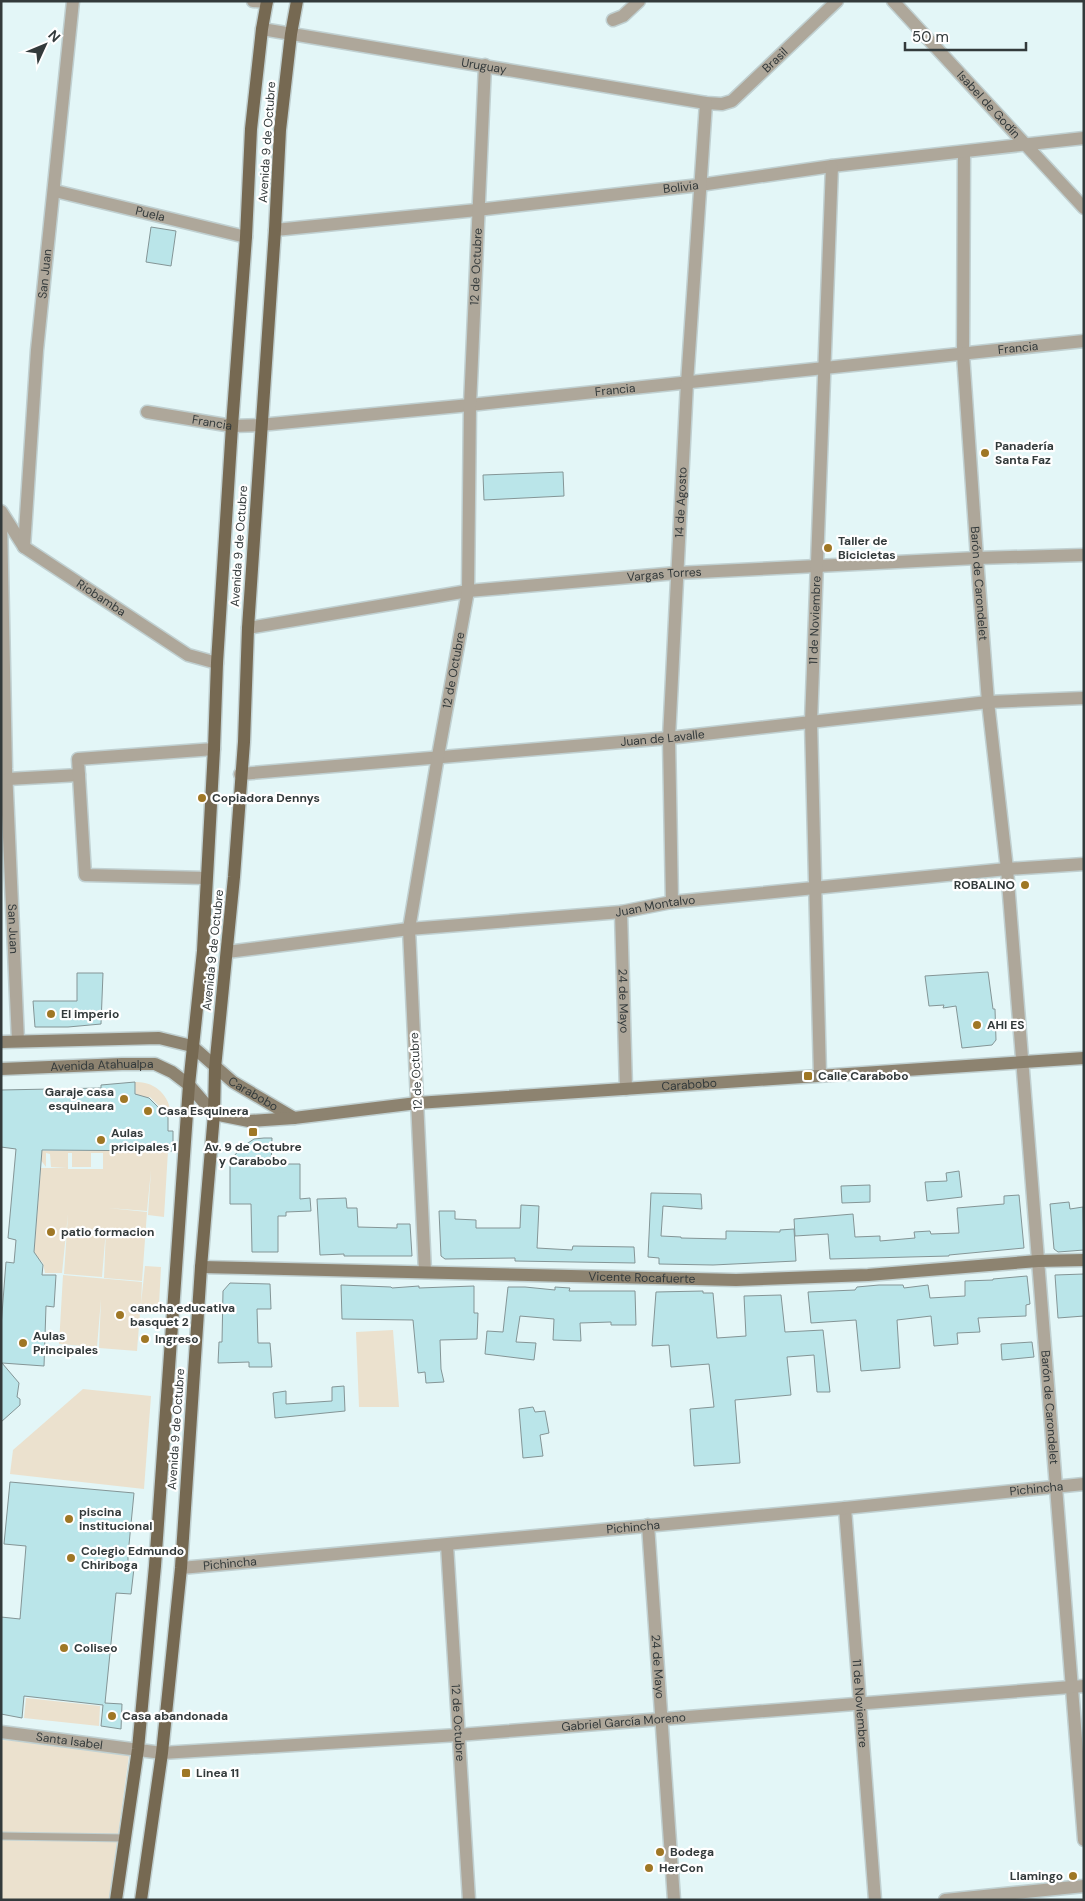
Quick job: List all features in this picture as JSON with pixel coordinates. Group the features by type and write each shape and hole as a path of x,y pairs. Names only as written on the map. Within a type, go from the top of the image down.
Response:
{"main road":[{"name":"Avenida 9 de Octubre","path":"141,1900 162,1753 181,1568 201,1267 214,1114 215,1068 227,952 244,742 248,628 280,130 290,34 297,1"},
{"name":"Avenida 9 de Octubre","path":"116,1900 138,1749 155,1566 192,1046 203,951 217,663 246,237 251,129 262,29 267,2"},
{"path":"1,1042 159,1038 192,1046 215,1068"},
{"name":"Carabobo","path":"214,1114 249,1121 294,1118 417,1103 1084,1058"},
{"name":"Avenida Atahualpa","path":"1,1069 155,1064 172,1072 189,1085 214,1114"},
{"name":"Carabobo","path":"215,1068 233,1082 294,1118"},
{"name":"Vicente Rocafuerte","path":"201,1267 736,1280 868,1275 1038,1261 1084,1260"}],"street":[{"name":"San Juan","path":"24,547 37,350 55,191 73,1"},
{"path":"253,1 267,2"},
{"path":"613,20 623,16 639,1"},
{"name":"Brasil","path":"706,103 722,104 732,101 837,1"},
{"name":"Isabel de Godín","path":"893,1 1084,208"},
{"name":"Uruguay","path":"262,29 706,103"},
{"name":"12 de Octubre","path":"425,1272 409,929 468,591 470,405 477,210 485,65"},
{"name":"14 de Agosto","path":"672,902 669,738 687,383 706,103"},
{"name":"Bolivia","path":"275,230 700,185 832,166 964,153 1084,138"},
{"name":"Barón de Carondelet","path":"964,153 963,354 977,558 988,702 1007,869 1056,1486 1078,1686 1084,1840"},
{"name":"11 de Noviembre","path":"820,1075 811,722 832,166"},
{"name":"Puela","path":"55,191 246,237"},
{"name":"Francia","path":"148,412 232,426 260,425 687,383 1084,340"},
{"name":"Riobamba","path":"1,512 24,547 188,655 217,663"},
{"name":"San Juan","path":"1,517 5,773 18,1041"},
{"name":"Vargas Torres","path":"248,628 468,591 677,573 977,558 1084,555"},
{"name":"Juan de Lavalle","path":"240,774 669,738 988,702 1084,698"},
{"path":"206,878 85,875 78,760 214,749"},
{"path":"5,773 79,776"},
{"name":"Juan Montalvo","path":"227,952 409,929 621,912 672,902 1007,869 1084,864"},
{"name":"24 de Mayo","path":"621,912 626,1089"},
{"name":"Pichincha","path":"181,1568 845,1508 1084,1484"},
{"name":"11 de Noviembre","path":"845,1508 875,1900"},
{"name":"24 de Mayo","path":"648,1525 674,1900"},
{"name":"12 de Octubre","path":"447,1544 469,1900"},
{"name":"Gabriel García Moreno","path":"162,1753 458,1735 1078,1686"},
{"name":"Santa Isabel","path":"1,1732 162,1753"},
{"path":"945,1900 1084,1886"}],"lane":[{"path":"1,1836 125,1838"}],"shaded area":[{"path":"135,1082 149,1084 160,1091 168,1102 171,1115 160,1116 159,1106 150,1097 136,1097"},
{"path":"34,1151 168,1151 164,1217 148,1215 151,1170 147,1211 108,1208 147,1212 142,1281 104,1278 106,1229 102,1277 64,1274 68,1214 62,1273 45,1273 43,1263 34,1254 41,1168 67,1168 51,1167 50,1154 46,1153 46,1167","holes":["68,1153 72,1153 72,1167 91,1167 91,1153 103,1153 103,1169 68,1169"]},
{"path":"145,1266 161,1267 159,1305 152,1313 140,1313 137,1351 99,1348 101,1299 97,1347 59,1344 63,1275 142,1282 141,1304"},
{"path":"393,1330 399,1407 359,1407 356,1332"},
{"path":"83,1389 151,1396 144,1489 10,1474 13,1450"},
{"path":"26,1698 100,1706 99,1726 24,1718"},
{"path":"1,1740 130,1748 109,1900 1,1900"}],"building":[{"path":"151,227 176,231 171,266 146,262"},
{"path":"563,472 564,496 484,500 483,475"},
{"name":"AHI ES","path":"988,972 993,1009 995,1009 996,1040 992,1045 962,1048 956,1006 943,1008 944,1005 929,1006 925,976"},
{"path":"77,973 103,973 101,1024 35,1027 33,1001 77,1001"},
{"path":"135,1082 135,1094 149,1098 158,1107 159,1116 168,1116 168,1131 173,1131 173,1151 42,1150 34,1252 43,1265 42,1275 56,1275 54,1307 46,1306 44,1366 2,1363 19,1383 17,1397 20,1399 20,1405 1,1422 1,1327 6,1262 14,1263 16,1240 8,1238 16,1149 1,1147 1,1090 101,1088 101,1085"},
{"path":"272,1138 271,1164 300,1164 300,1199 310,1198 311,1211 286,1212 286,1216 278,1216 278,1252 252,1252 251,1204 230,1204 230,1167 233,1157 242,1147 254,1139"},
{"path":"959,1171 962,1197 927,1201 925,1182 947,1181 946,1173"},
{"path":"870,1185 870,1202 842,1203 841,1186"},
{"path":"651,1193 701,1194 702,1209 663,1206 661,1236 726,1239 726,1231 780,1232 780,1230 794,1229 796,1261 713,1265 659,1264 659,1258 648,1257"},
{"path":"1019,1195 1024,1248 949,1256 830,1259 828,1234 795,1236 794,1219 853,1214 855,1237 880,1236 880,1241 915,1238 914,1232 930,1231 931,1234 959,1233 957,1208 1004,1204 1004,1196"},
{"path":"346,1198 347,1208 357,1208 358,1227 397,1228 397,1224 410,1224 412,1256 320,1255 317,1199"},
{"path":"1069,1202 1070,1209 1083,1207 1084,1250 1058,1252 1054,1249 1050,1204"},
{"path":"521,1205 539,1206 537,1248 572,1250 573,1246 634,1247 635,1263 515,1261 515,1258 445,1259 441,1256 439,1211 455,1211 455,1219 476,1220 476,1228 520,1228"},
{"path":"1084,1274 1084,1316 1058,1318 1055,1275"},
{"path":"1027,1276 1030,1304 1026,1305 1026,1316 978,1318 980,1332 957,1333 958,1344 934,1346 931,1316 897,1320 900,1368 861,1371 856,1320 811,1323 808,1292 855,1290 857,1287 879,1285 903,1285 904,1288 928,1285 930,1298 965,1296 965,1281"},
{"path":"230,1283 270,1284 271,1309 257,1309 258,1343 270,1343 272,1367 249,1367 249,1362 218,1363 219,1342 222,1342 223,1291"},
{"path":"341,1285 392,1288 474,1286 474,1313 478,1313 477,1339 440,1340 441,1369 444,1382 426,1383 425,1372 418,1373 413,1320 342,1319"},
{"path":"508,1287 555,1290 555,1287 570,1288 569,1291 635,1291 636,1325 611,1325 611,1322 580,1323 581,1341 553,1340 554,1319 520,1316 516,1342 536,1343 534,1360 485,1354 487,1331 503,1332"},
{"path":"703,1291 703,1293 713,1293 717,1338 746,1336 744,1296 781,1295 785,1332 823,1330 830,1392 817,1392 814,1355 787,1357 791,1395 735,1400 740,1463 694,1466 690,1409 714,1407 709,1364 671,1367 669,1345 652,1346 656,1292"},
{"path":"1032,1342 1034,1357 1002,1360 1001,1344"},
{"path":"344,1386 345,1411 275,1418 273,1393 286,1391 286,1404 332,1401 332,1387"},
{"path":"533,1407 535,1412 545,1411 549,1433 540,1435 543,1456 523,1458 519,1409"},
{"path":"10,1482 134,1493 128,1555 128,1567 134,1568 131,1594 116,1593 105,1703 122,1704 121,1729 101,1726 103,1705 24,1696 22,1718 1,1714 1,1617 20,1619 26,1546 4,1544"}],"place":[{"name":"Panadería Santa Faz","path":"985,453"},
{"name":"Taller de Bicicletas","path":"828,548"},
{"name":"Copiadora Dennys","path":"202,798"},
{"name":"ROBALINO","path":"1025,885"},
{"name":"El imperio","path":"51,1014"},
{"name":"AHI ES","path":"977,1025"},
{"name":"Calle Carabobo","path":"808,1076"},
{"name":"Garaje casa esquineara","path":"124,1099"},
{"name":"Casa Esquinera","path":"148,1111"},
{"name":"Av. 9 de Octubre y Carabobo","path":"253,1132"},
{"name":"Aulas pricipales 1","path":"101,1140"},
{"name":"patio formacion","path":"51,1232"},
{"name":"cancha educativa basquet 2","path":"120,1315"},
{"name":"Ingreso","path":"145,1339"},
{"name":"Aulas Principales","path":"23,1343"},
{"name":"piscina institucional","path":"69,1519"},
{"name":"Colegio Edmundo Chiriboga","path":"71,1558"},
{"name":"Coliseo","path":"64,1648"},
{"name":"Casa abandonada","path":"112,1716"},
{"name":"Linea 11","path":"186,1773"},
{"name":"Bodega","path":"660,1852"},
{"name":"HerCon","path":"649,1868"},
{"name":"Llamingo","path":"1073,1876"}]}
